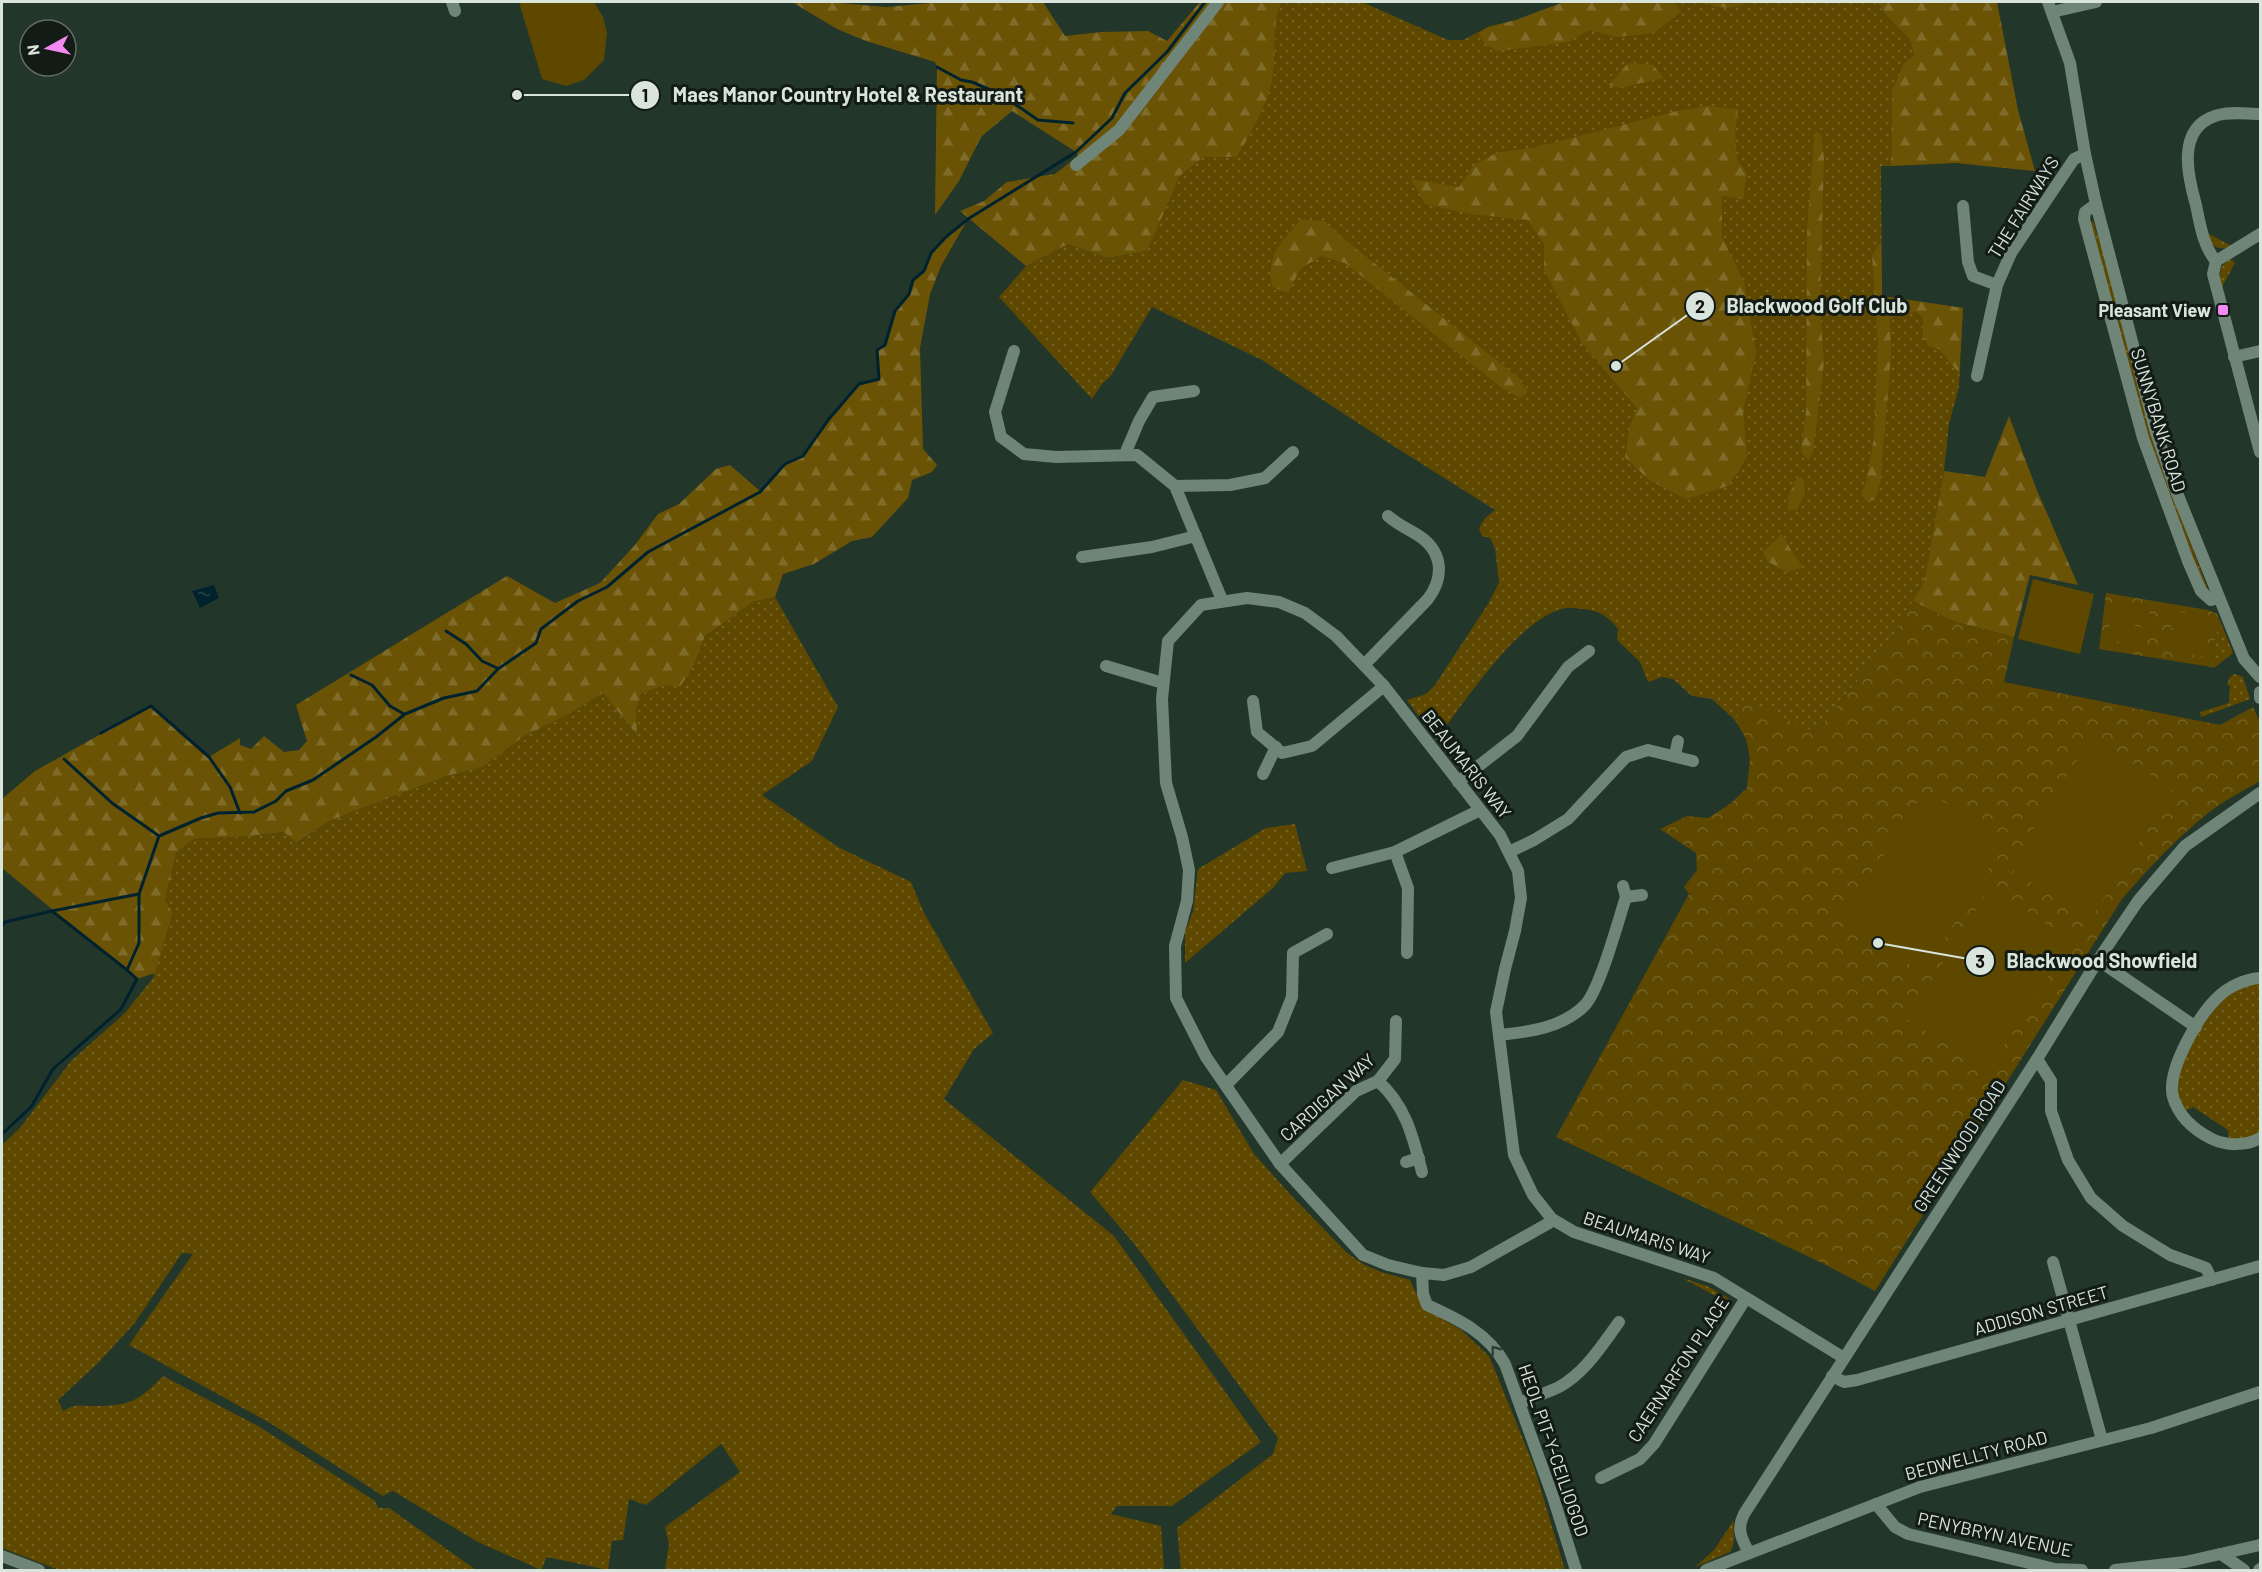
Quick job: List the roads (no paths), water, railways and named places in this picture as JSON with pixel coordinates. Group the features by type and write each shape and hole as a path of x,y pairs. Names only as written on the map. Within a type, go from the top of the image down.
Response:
{"street":[{"path":"1076,165 1119,130 1218,2"},
{"path":"2050,7 2096,2"},
{"name":"SUNNYBANK ROAD","path":"2050,7 2070,63 2096,204 2155,429 2175,488 2244,659 2260,677"},
{"path":"2216,261 2207,248 2188,176 2189,145 2197,129 2214,116 2260,114"},
{"name":"THE FAIRWAYS","path":"1977,376 1998,285 2011,253 2074,159 2085,154"},
{"name":"THE FAIRWAYS","path":"1963,206 1968,262 1972,276 1998,285"},
{"path":"2260,234 2216,261 2213,274 2260,452"},
{"path":"1014,351 995,412 1001,437 1023,454 1056,457 1137,455 1175,486 1222,600"},
{"path":"2234,357 2260,351"},
{"path":"1125,454 1139,421 1153,398 1194,391"},
{"path":"1175,486 1230,485 1265,478 1293,452"},
{"path":"1365,664 1428,599 1436,588 1439,577 1439,565 1434,551 1416,534 1397,530 1388,516"},
{"path":"1082,558 1152,547 1196,536"},
{"name":"BEAUMARIS WAY","path":"1226,1085 1206,1057 1176,998 1174,946 1188,901 1189,870 1166,783 1162,699 1168,641 1201,605 1247,598 1279,602 1305,614 1336,636 1365,664 1500,835 1509,852 1518,871 1521,898 1496,1012 1514,1155 1533,1195 1552,1219 1574,1232 1707,1275 1844,1358"},
{"path":"1458,782 1517,736 1568,667 1590,651"},
{"path":"1106,666 1163,683"},
{"path":"1253,701 1257,732 1282,753 1312,746 1384,686"},
{"path":"2260,692 2260,698"},
{"path":"1675,755 1678,741"},
{"path":"1263,774 1276,747"},
{"path":"1509,852 1568,819 1626,757 1648,750 1693,761"},
{"name":"GREENWOOD ROAD","path":"1749,1553 1739,1523 2098,960 2138,901 2185,846 2260,793"},
{"path":"1332,868 1395,852 1480,810"},
{"path":"1395,852 1408,888 1407,953"},
{"path":"1499,1035 1554,1024 1572,1016 1586,1004 1594,990 1624,891 1642,895"},
{"path":"1327,934 1293,953 1292,997 1278,1032 1226,1085 1280,1164 1363,1255 1388,1265 1422,1273 1444,1275 1471,1267 1508,1248 1552,1219"},
{"path":"2098,960 2196,1027"},
{"path":"2260,978 2250,978 2216,999 2196,1027 2177,1061 2172,1077 2173,1096 2182,1116 2197,1131 2218,1142 2238,1144 2260,1138"},
{"name":"CARDIGAN WAY","path":"1280,1164 1356,1091 1377,1081 1395,1059 1396,1021"},
{"path":"2037,1059 2051,1081 2051,1111 2068,1160 2091,1198 2122,1226 2170,1254 2206,1268 2212,1280"},
{"path":"1377,1081 1401,1107 1410,1128 1422,1172"},
{"path":"1406,1162 1419,1158"},
{"path":"2054,1262 2103,1440"},
{"name":"ADDISON STREET","path":"1832,1376 1844,1382 1857,1380 2260,1266"},
{"name":"HEOL PIT-Y-CEILIOGOD","path":"1422,1273 1423,1294 1428,1305 1460,1320 1486,1338 1497,1349 1505,1364 1553,1497 1576,1570"},
{"name":"CAERNARFON PLACE","path":"1604,1473 1640,1459 1654,1444 1746,1298"},
{"path":"1520,1403 1573,1378 1587,1364 1619,1322"},
{"name":"BEDWELLTY ROAD","path":"1706,1570 1920,1487 2151,1428 2260,1392"},
{"name":"PENYBRYN AVENUE","path":"1876,1504 1895,1527 1908,1534 2056,1570 2082,1570"},
{"path":"2115,1570 2186,1562 2260,1545"},
{"path":"2221,1554 2244,1570"},
{"path":"2,1556 39,1570"}],"water":[{"path":"214,585 219,598 200,608 192,591"}],"waterway":[{"path":"2,1134 31,1107 53,1069 121,1009 137,979 127,970 139,943 139,894 159,836 218,813 254,812 276,801 286,791 313,780 405,714 444,698 477,691 498,669 536,643 541,629 578,601 607,587 648,552 760,492 785,464 803,456 829,419 859,384 879,379 877,350 885,345 895,311 909,294 913,280 924,271 931,253 968,219 1076,152 1112,118 1125,93 1167,52 1205,2"},
{"path":"937,67 961,80 972,82 1002,95 1038,120 1073,123"},
{"path":"446,631 466,644 482,661 497,668"},
{"path":"351,675 372,685 390,706 404,714"},
{"path":"101,733 151,706 209,757 230,787 240,813"},
{"path":"64,759 112,803 159,836"},
{"path":"2,926 5,922 52,911 139,894"},
{"path":"52,911 127,970"}],"place":[{"name":"Maes Manor Country Hotel & Restaurant","path":"517,95"},
{"name":"Pleasant View","path":"2223,310"},
{"name":"Blackwood Golf Club","path":"1616,366"},
{"name":"Blackwood Showfield","path":"1878,943"}]}
